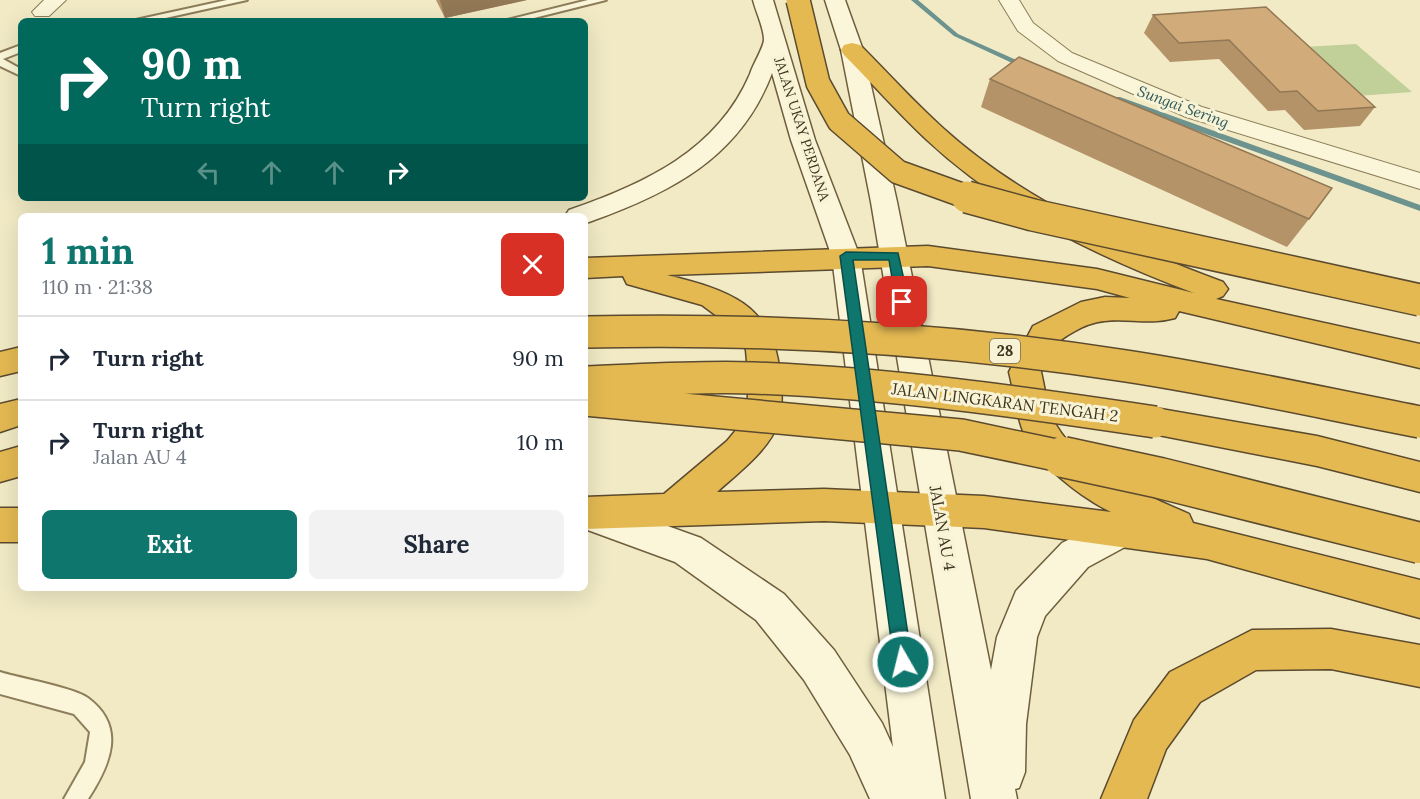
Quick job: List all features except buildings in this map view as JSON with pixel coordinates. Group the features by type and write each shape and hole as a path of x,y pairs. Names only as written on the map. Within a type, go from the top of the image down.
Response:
{"highway":[{"path":"798,0 818,83 840,121 898,172 967,197 1033,215 1420,300"},
{"path":"852,50 936,135 978,169 1055,221 1162,270 1359,340"},
{"path":"588,268 846,256 928,256 1097,279 1225,312 1359,340 1420,356"},
{"path":"588,268 666,283 712,297 744,320 762,349 765,384 762,422 739,451 672,510"},
{"path":"1207,542 1119,499 1076,472 1040,431 1025,372 1044,334 1081,313 1105,308 1225,312"},
{"name":"28","path":"588,332 736,331 845,336 977,348 1126,366 1420,422"},
{"path":"0,364 18,360"},
{"name":"JALAN LINGKARAN TENGAH 2","path":"588,382 751,378 848,384 986,397 1155,422 1317,451 1420,477"},
{"path":"588,400 820,420 961,435 1160,478 1420,543"},
{"path":"0,417 18,413"},
{"path":"0,467 18,462"},
{"path":"588,513 824,505 940,509 1123,529 1207,542 1420,598"},
{"path":"0,525 18,525"},
{"path":"1124,799 1149,735 1185,687 1252,650 1331,649 1420,666"}],"street":[{"name":"JALAN UKAY PERDANA","path":"763,0 802,140 846,256"},
{"path":"835,0 852,50 894,256"},
{"path":"1009,0 1025,27 1065,57 1194,112 1420,181"},
{"path":"588,213 615,204 677,175 715,145 742,112 774,42"},
{"path":"846,256 922,799"},
{"name":"JALAN AU 4","path":"894,256 994,799"},
{"path":"588,514 688,550 770,607 819,665 866,739 893,799"},
{"path":"1003,799 1004,724 1017,637 1030,604 1075,555 1123,529"}],"lane":[{"path":"151,18 242,0"},
{"path":"521,18 602,0"},
{"path":"0,57 18,49"},
{"path":"0,62 18,71"},
{"path":"0,683 80,705 101,728 96,766 75,799"}],"green space":[{"path":"1356,44 1412,92 1357,96 1304,47"}],"waterway":[{"name":"Sungai Sering","path":"914,0 956,35 1026,66"},
{"name":"Sungai Sering","path":"1117,99 1420,208"}],"route":[{"path":"902,302 894,256 846,256 903,662"}]}
